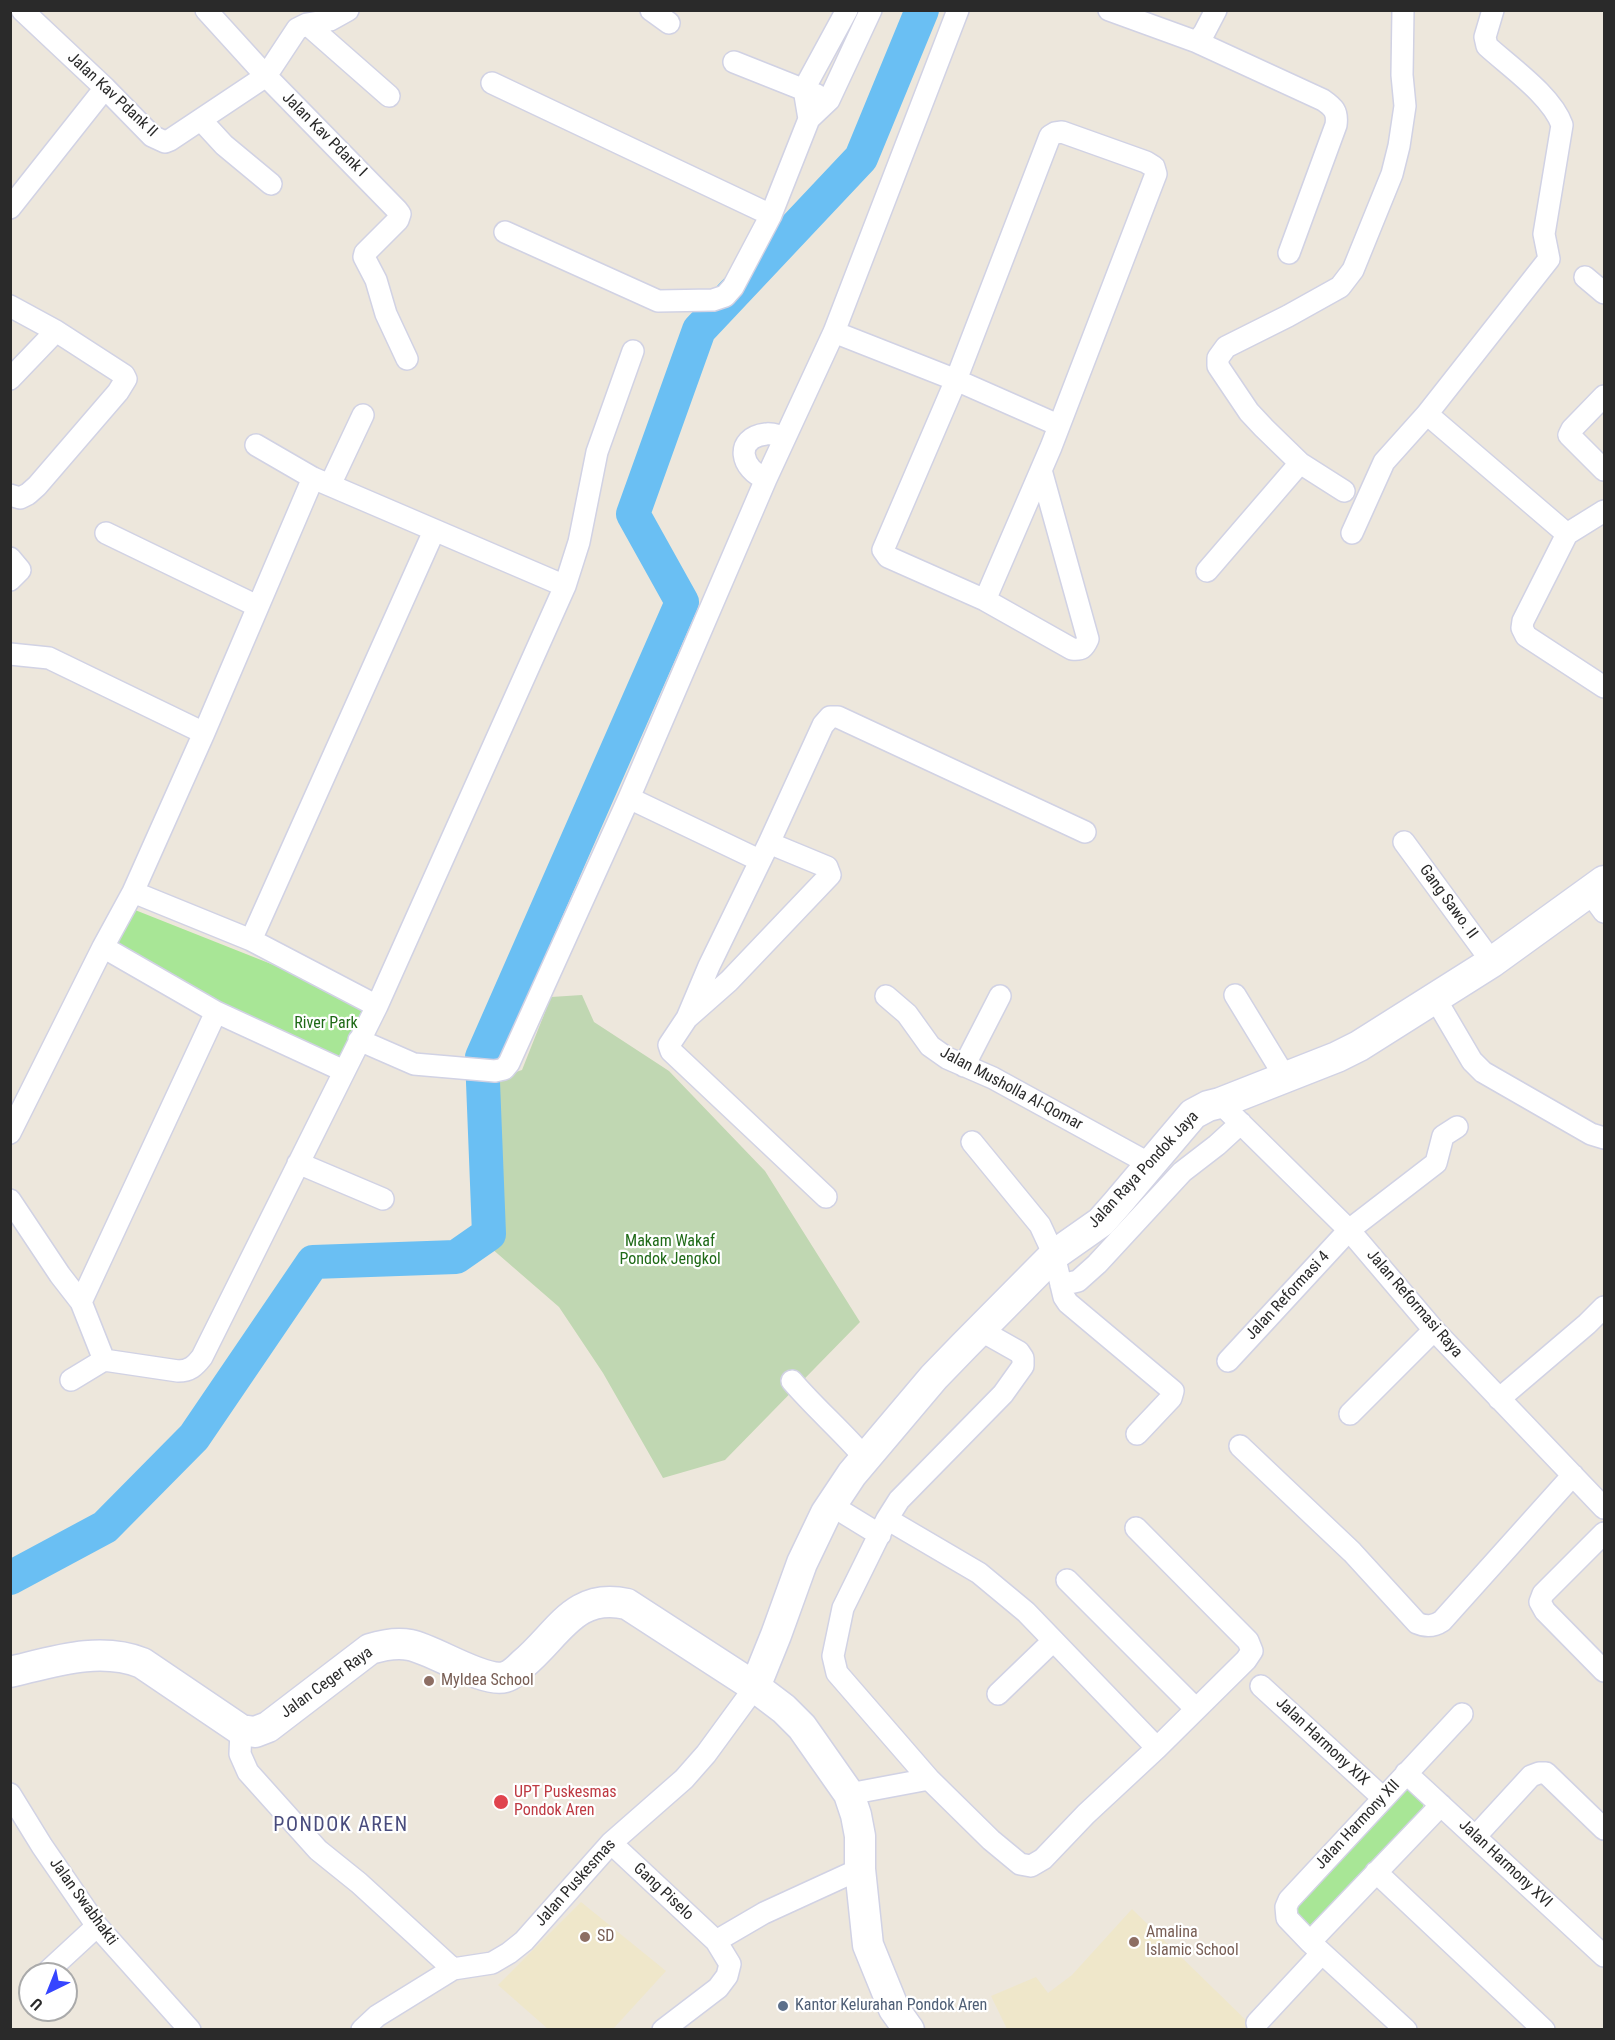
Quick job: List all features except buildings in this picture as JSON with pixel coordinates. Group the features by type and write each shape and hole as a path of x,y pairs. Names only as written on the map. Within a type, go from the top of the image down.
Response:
{"main road":[{"name":"Jalan Raya Pondok Jaya","path":"755,1687 802,1563 831,1505 852,1474 934,1377 1054,1255 1101,1222 1193,1114 1223,1111 1286,1077 1359,1046 1600,895"},
{"name":"Jalan Ceger Raya","path":"241,1731 255,1732 268,1727 370,1649 386,1645 411,1645 478,1673 504,1678 530,1659 577,1611 588,1604 600,1601 627,1604 755,1687"},
{"path":"10,1672 89,1655 126,1657 142,1663 241,1731"},
{"path":"755,1687 784,1709 864,1792 856,1815 860,1836 860,1869 868,1945 894,2009 909,2030"}],"street":[{"name":"Jalan Kav Pdank II","path":"22,10 158,140 165,142 266,76 297,29 307,24"},
{"name":"Jalan Kav Pdank I","path":"206,10 266,76 398,210 400,214 398,220 365,253 364,258 376,280 386,314 407,359"},
{"path":"307,24 330,20 348,10"},
{"path":"651,10 669,23"},
{"path":"809,119 804,89 847,10"},
{"path":"505,232 658,301 713,300 725,296 733,287 771,215 809,119 829,100 871,10"},
{"path":"359,1040 414,1064 495,1071 509,1064 629,798 766,480 834,332 957,10"},
{"path":"1109,10 1197,42 1323,100 1334,108 1337,116 1336,125 1289,253"},
{"path":"1197,42 1216,10"},
{"path":"1344,491 1300,463 1249,412 1218,366 1218,358 1226,347 1340,287 1353,270 1392,174 1399,146 1405,106 1402,75 1403,10"},
{"path":"1352,533 1384,462 1427,414 1549,259 1544,234 1562,125 1558,115 1537,91 1487,46 1485,37 1494,10"},
{"path":"307,24 389,96"},
{"path":"734,62 829,100"},
{"path":"492,83 771,215"},
{"path":"10,208 105,88"},
{"path":"201,120 224,145 271,184"},
{"path":"985,600 1041,470 1116,283 1156,174 1154,167 1146,162 1062,132 1050,136 956,380 883,550 888,557 985,600 1072,650 1080,650 1085,647 1088,639 1041,470"},
{"path":"1585,278 1605,293"},
{"path":"10,306 56,331 124,375 125,383 37,486 20,498 10,495"},
{"path":"10,379 56,331"},
{"path":"834,332 956,380 1058,425"},
{"path":"71,1380 104,1360 187,1371 195,1366 202,1357 376,1006 566,586 579,542 597,452 633,351"},
{"path":"1605,396 1572,429 1569,435 1605,470"},
{"path":"1427,414 1567,534"},
{"path":"10,1133 133,892 204,733 257,606 321,482 363,415"},
{"path":"766,480 756,476 747,466 743,455 746,445 752,439 765,434 786,437"},
{"path":"256,445 321,482 566,586"},
{"path":"1206,572 1300,463"},
{"path":"1605,511 1567,534 1523,621 1522,628 1526,636 1605,687"},
{"path":"251,940 434,531"},
{"path":"105,533 257,606"},
{"path":"10,558 20,570 10,580"},
{"path":"10,654 49,658 204,733"},
{"path":"687,1018 823,725 830,717 838,717 1085,832"},
{"path":"629,798 764,851 827,867 831,875 729,981 687,1018 669,1045 671,1051 826,1197"},
{"name":"Gang Sawo. II","path":"1404,842 1492,962"},
{"path":"133,892 251,940 376,1006"},
{"path":"103,947 216,1012 344,1071"},
{"path":"1235,995 1286,1077"},
{"name":"Jalan Musholla Al-Qomar","path":"886,996 907,1014 930,1046 1150,1164"},
{"path":"964,1066 1000,996"},
{"path":"1435,998 1472,1061 1483,1072 1591,1134 1605,1138"},
{"path":"81,1302 216,1012"},
{"path":"1061,1285 1078,1281 1097,1264 1182,1173 1217,1145 1223,1111"},
{"name":"Jalan Reformasi Raya","path":"1223,1111 1349,1230 1434,1330 1605,1508"},
{"name":"Jalan Reformasi 4","path":"1228,1362 1349,1230 1436,1163 1443,1136 1457,1127"},
{"path":"972,1142 1040,1225 1054,1255 1064,1297 1068,1303 1173,1390 1171,1398 1137,1434"},
{"path":"298,1164 383,1199"},
{"path":"10,1200 81,1302 104,1360"},
{"path":"1499,1399 1605,1306"},
{"path":"980,1330 1019,1352 1023,1358 1023,1366 1003,1394 899,1500 843,1608 833,1656 837,1673 929,1779 1020,1864 1031,1866 1043,1859 1086,1814 1246,1660 1252,1651 1248,1641 1136,1528"},
{"path":"1350,1413 1434,1330"},
{"path":"792,1381 865,1458"},
{"path":"1240,1446 1352,1552 1417,1623 1425,1627 1442,1621 1573,1475"},
{"path":"831,1505 979,1573 1026,1612 1157,1748"},
{"path":"1605,1533 1543,1594 1540,1602 1545,1611 1605,1671"},
{"path":"1067,1580 1196,1709"},
{"path":"998,1694 1053,1641"},
{"name":"Jalan Harmony XIX","path":"1261,1686 1383,1798"},
{"name":"Jalan Puskesmas","path":"362,2030 378,2016 453,1969 492,1963 524,1941 611,1843 684,1779 706,1754 755,1687"},
{"name":"Jalan Harmony XII","path":"1406,2030 1287,1918 1286,1907 1289,1900 1462,1714"},
{"path":"241,1731 240,1754 243,1763 263,1789 318,1850 359,1883 453,1969"},
{"name":"Jalan Harmony XVI","path":"1406,1773 1605,1956"},
{"path":"1475,1837 1530,1776 1539,1773 1545,1773 1605,1829"},
{"path":"864,1792 929,1779"},
{"name":"Jalan Swabhakti","path":"10,1794 42,1846 97,1926 190,2030"},
{"path":"1257,2023 1376,1872 1441,1805"},
{"name":"Gang Piselo","path":"611,1843 716,1941 730,1964 728,1976 718,1988 663,2030"},
{"path":"716,1941 764,1913 860,1869"},
{"path":"1376,1872 1544,2030"},
{"path":"58,1962 97,1926"}],"shaded area":[{"name":"SD","path":"581,1902 666,1971 613,2029 548,2029 498,1985"},
{"name":"Amalina Islamic School","path":"1132,1909 1255,2029 1007,2029 991,1996 1036,1977 1048,1993 1072,1975"}],"green space":[{"name":"River Park","path":"125,906 377,1006 344,1071 103,947"},
{"name":"Makam Wakaf Pondok Jengkol","path":"582,995 594,1022 669,1071 765,1171 860,1322 725,1460 663,1478 603,1373 559,1307 491,1248 474,1086 522,1070 551,997"},
{"path":"1406,1785 1424,1802 1422,1810 1315,1926 1309,1926 1290,1910"}],"waterway":[{"path":"10,1578 105,1527 194,1437 313,1262 456,1257 489,1234 482,1057 682,602 633,514 699,330 861,158 922,10"}],"place":[{"name":"MyIdea School","path":"429,1681"},
{"name":"UPT Puskesmas Pondok Aren","path":"501,1802"},
{"name":"SD","path":"585,1937"},
{"name":"Amalina Islamic School","path":"1134,1942"},
{"name":"Kantor Kelurahan Pondok Aren","path":"783,2006"}],"district":[{"name":"PONDOK AREN","path":"341,1826"}]}
